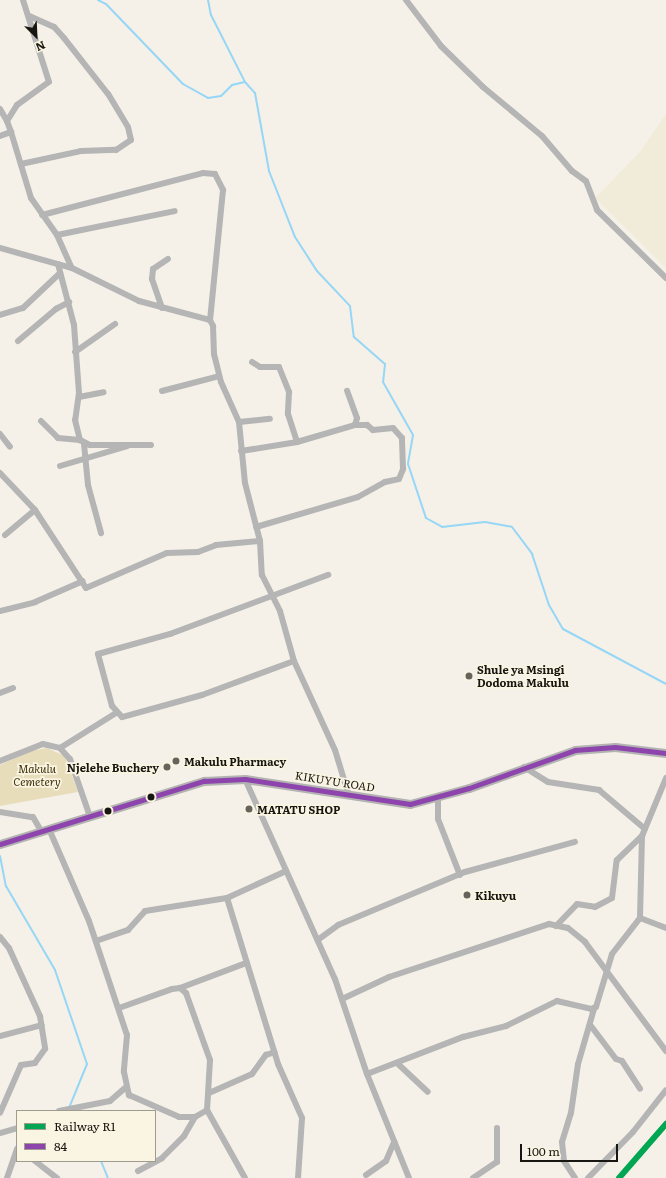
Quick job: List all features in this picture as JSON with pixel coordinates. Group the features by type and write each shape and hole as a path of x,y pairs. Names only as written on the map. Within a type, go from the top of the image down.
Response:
{"main road":[{"name":"KIKUYU ROAD","path":"1,844 89,814 176,787 245,778 349,796 410,804 438,798 524,767 592,747 666,753"}],"street":[{"path":"8,121 17,106 49,84 23,0"},
{"path":"406,0 441,46 483,87 542,136 572,171 586,181 597,210 666,278"},
{"path":"21,164 81,151 116,150 131,140 128,127 108,94 64,38 54,27 29,16"},
{"path":"0,108 8,121 27,188 42,215 57,235 72,268"},
{"path":"0,136 11,132"},
{"path":"42,215 203,174 214,174 223,190 210,320 213,326 214,354 219,376 239,422 241,451 260,541 262,575 273,597 294,660 335,750 349,796"},
{"path":"57,235 174,212"},
{"path":"0,248 72,268 139,301 210,320"},
{"path":"162,308 152,278 153,270 168,259"},
{"path":"58,264 70,302 79,397 75,420 88,459 85,471 101,533"},
{"path":"0,315 23,308 60,273"},
{"path":"18,341 56,309 70,302"},
{"path":"75,352 115,324"},
{"path":"252,362 260,367 279,367 289,392 288,414 297,442"},
{"path":"162,391 219,376"},
{"path":"347,390 357,418 355,425"},
{"path":"79,397 104,392"},
{"path":"239,422 270,420"},
{"path":"41,421 58,438 82,442 151,445"},
{"path":"241,451 297,442 355,425 368,425 373,430 393,428 402,438 403,469 399,479 358,497 256,527"},
{"path":"0,434 10,447"},
{"path":"60,466 88,459 130,445"},
{"path":"0,473 35,510 83,581 86,588 167,553 198,552 216,545 260,541"},
{"path":"6,535 35,510"},
{"path":"294,660 137,714 122,717 116,713 98,654 273,597 328,575"},
{"path":"0,611 35,602 83,581"},
{"path":"0,693 13,688"},
{"path":"60,748 116,713"},
{"path":"0,761 43,744 60,748 70,759 89,814"},
{"path":"524,767 548,782 599,790 645,829"},
{"path":"245,778 318,939 342,999 367,1074 409,1178"},
{"path":"575,1178 564,1161 562,1142 571,1113 578,1064 591,1026 594,1009 615,950 640,918 642,836 666,778"},
{"path":"438,798 438,819 460,875"},
{"path":"0,812 33,817 45,830 96,941 119,1008 128,1041 125,1088 129,1095 179,1117 195,1116 207,1110"},
{"path":"556,926 577,904 595,906 612,898 617,860 642,836"},
{"path":"318,939 338,925 460,875 575,842"},
{"path":"96,941 128,930 145,911 227,898 286,871"},
{"path":"227,898 246,963 275,1052 302,1118 298,1178"},
{"path":"640,918 666,928"},
{"path":"342,999 389,977 421,969 465,951 543,925 556,926 575,932 666,1051"},
{"path":"0,937 9,948 42,1025 43,1056 35,1063 21,1065 0,1113"},
{"path":"119,1008 180,988 246,963"},
{"path":"180,988 189,996 204,1035 210,1060 207,1110 245,1178"},
{"path":"367,1074 463,1037 513,1024 557,1001 594,1009"},
{"path":"0,1036 42,1025"},
{"path":"591,1026 616,1059 622,1061 640,1089"},
{"path":"209,1093 252,1074 266,1055 275,1052"},
{"path":"397,1063 428,1092"},
{"path":"62,1110 110,1101 125,1088"},
{"path":"588,1178 632,1132 666,1090"},
{"path":"156,1161 162,1158 184,1136 195,1116"},
{"path":"0,1134 16,1128"},
{"path":"473,1178 497,1162 497,1128"},
{"path":"366,1175 386,1161 394,1142"},
{"path":"7,1178 16,1152"},
{"path":"36,1162 57,1178"},
{"path":"138,1171 155,1162"}],"shaded area":[{"path":"666,114 666,268 595,198 640,152"}],"green space":[{"name":"Makulu Cemetery","path":"47,748 65,756 78,792 0,806 0,765 30,751"}],"waterway":[{"path":"98,0 106,4 183,84 208,98 221,96 232,85 245,82 255,93 269,171 295,237 317,271 350,306 354,337 385,364 383,382 413,435 408,464 426,518 442,527 485,522 512,527 532,554 549,605 563,629 666,684"},
{"path":"208,0 211,15 245,82"},
{"path":"0,856 6,886 55,970 87,1064 69,1108"},
{"path":"101,1162 108,1178"}],"rail line":[{"name":"R1","path":"619,1178 666,1124"}],"transit line":[{"name":"84","path":"0,844 204,781 245,779 410,804 469,788 575,750 615,747 666,753"}],"place":[{"name":"Shule ya Msingi Dodoma Makulu","path":"469,676"},
{"name":"Makulu Pharmacy","path":"176,761"},
{"name":"Njelehe Buchery","path":"167,767"},
{"name":"MATATU SHOP","path":"249,809"},
{"name":"Kikuyu","path":"467,895"}]}
